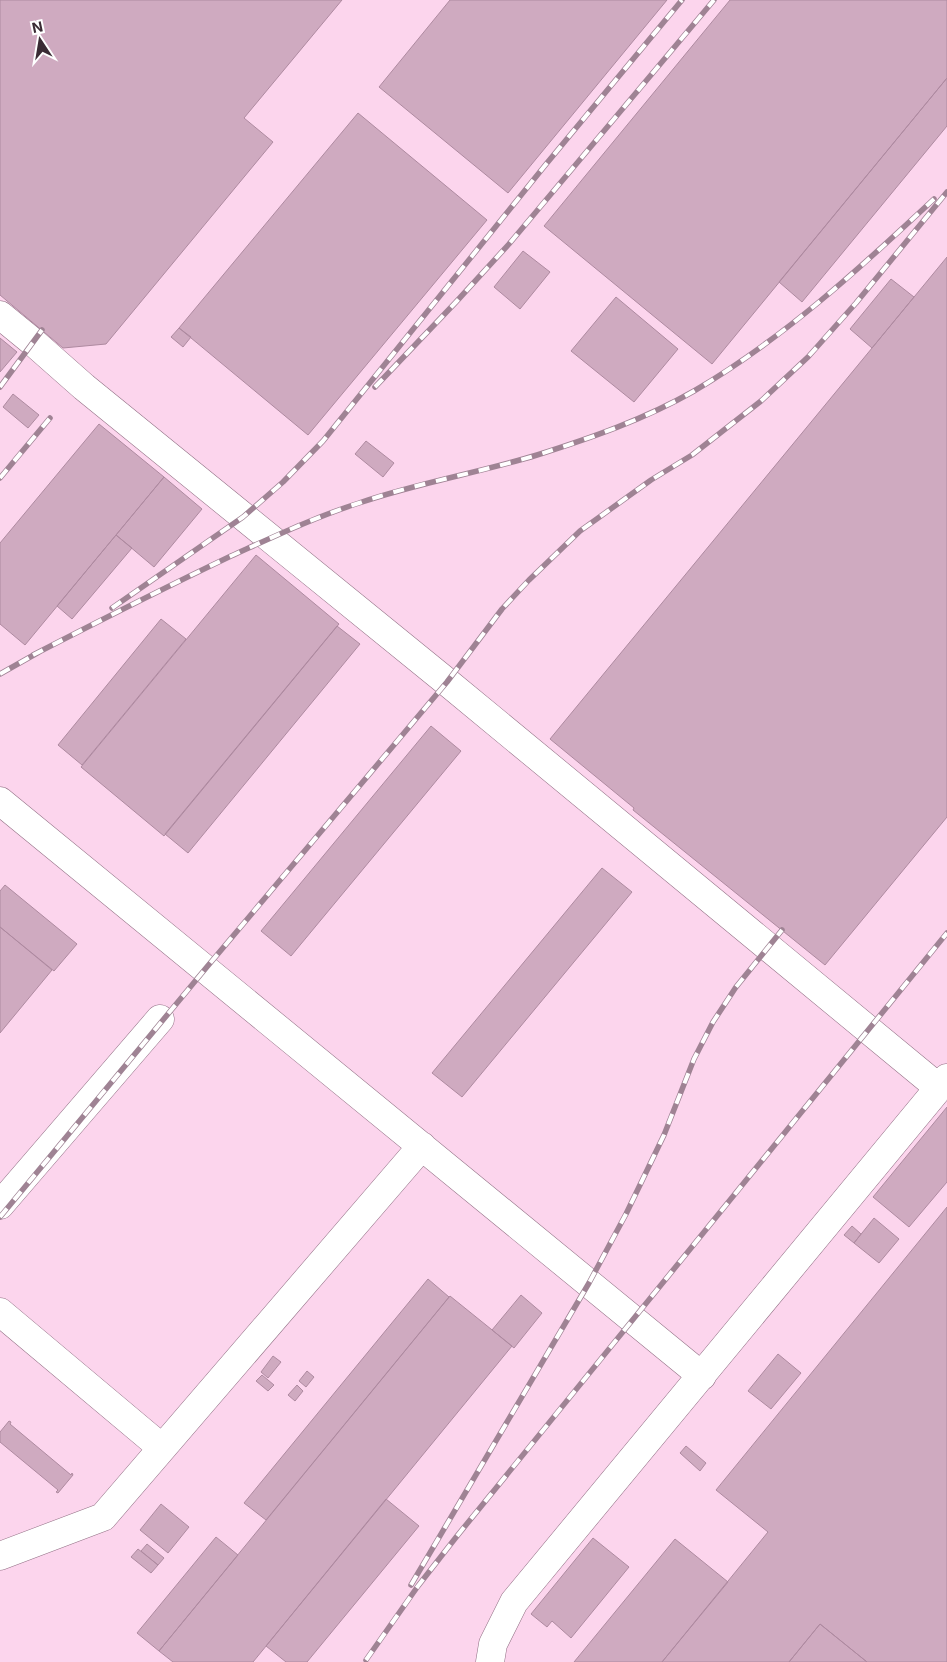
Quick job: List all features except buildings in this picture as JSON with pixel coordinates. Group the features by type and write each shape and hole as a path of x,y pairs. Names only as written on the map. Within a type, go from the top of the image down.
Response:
{"lane":[{"path":"0,315 84,388 943,1083 514,1602 493,1644 490,1662"},
{"path":"0,801 702,1376"},
{"path":"0,1204 160,1019"},
{"path":"0,1556 103,1517 422,1146"},
{"path":"0,1312 162,1448"}],"railway":[{"path":"112,608 243,517 283,482 323,441 547,163 682,0"},
{"path":"375,387 509,244 714,0"},
{"path":"0,1217 206,968 447,682 502,609 580,531 651,480 692,455 761,401 808,357 856,303 947,192"},
{"path":"33,655 231,556 326,515 381,496 557,449 617,427 675,401 759,349 789,326 877,252 934,199"},
{"path":"0,387 42,330"},
{"path":"0,478 50,418"},
{"path":"0,674 39,652"},
{"path":"411,1585 589,1283 626,1214 664,1135 694,1059 713,1022 736,987 782,930"},
{"path":"366,1660 418,1586 457,1536 947,933"}]}
